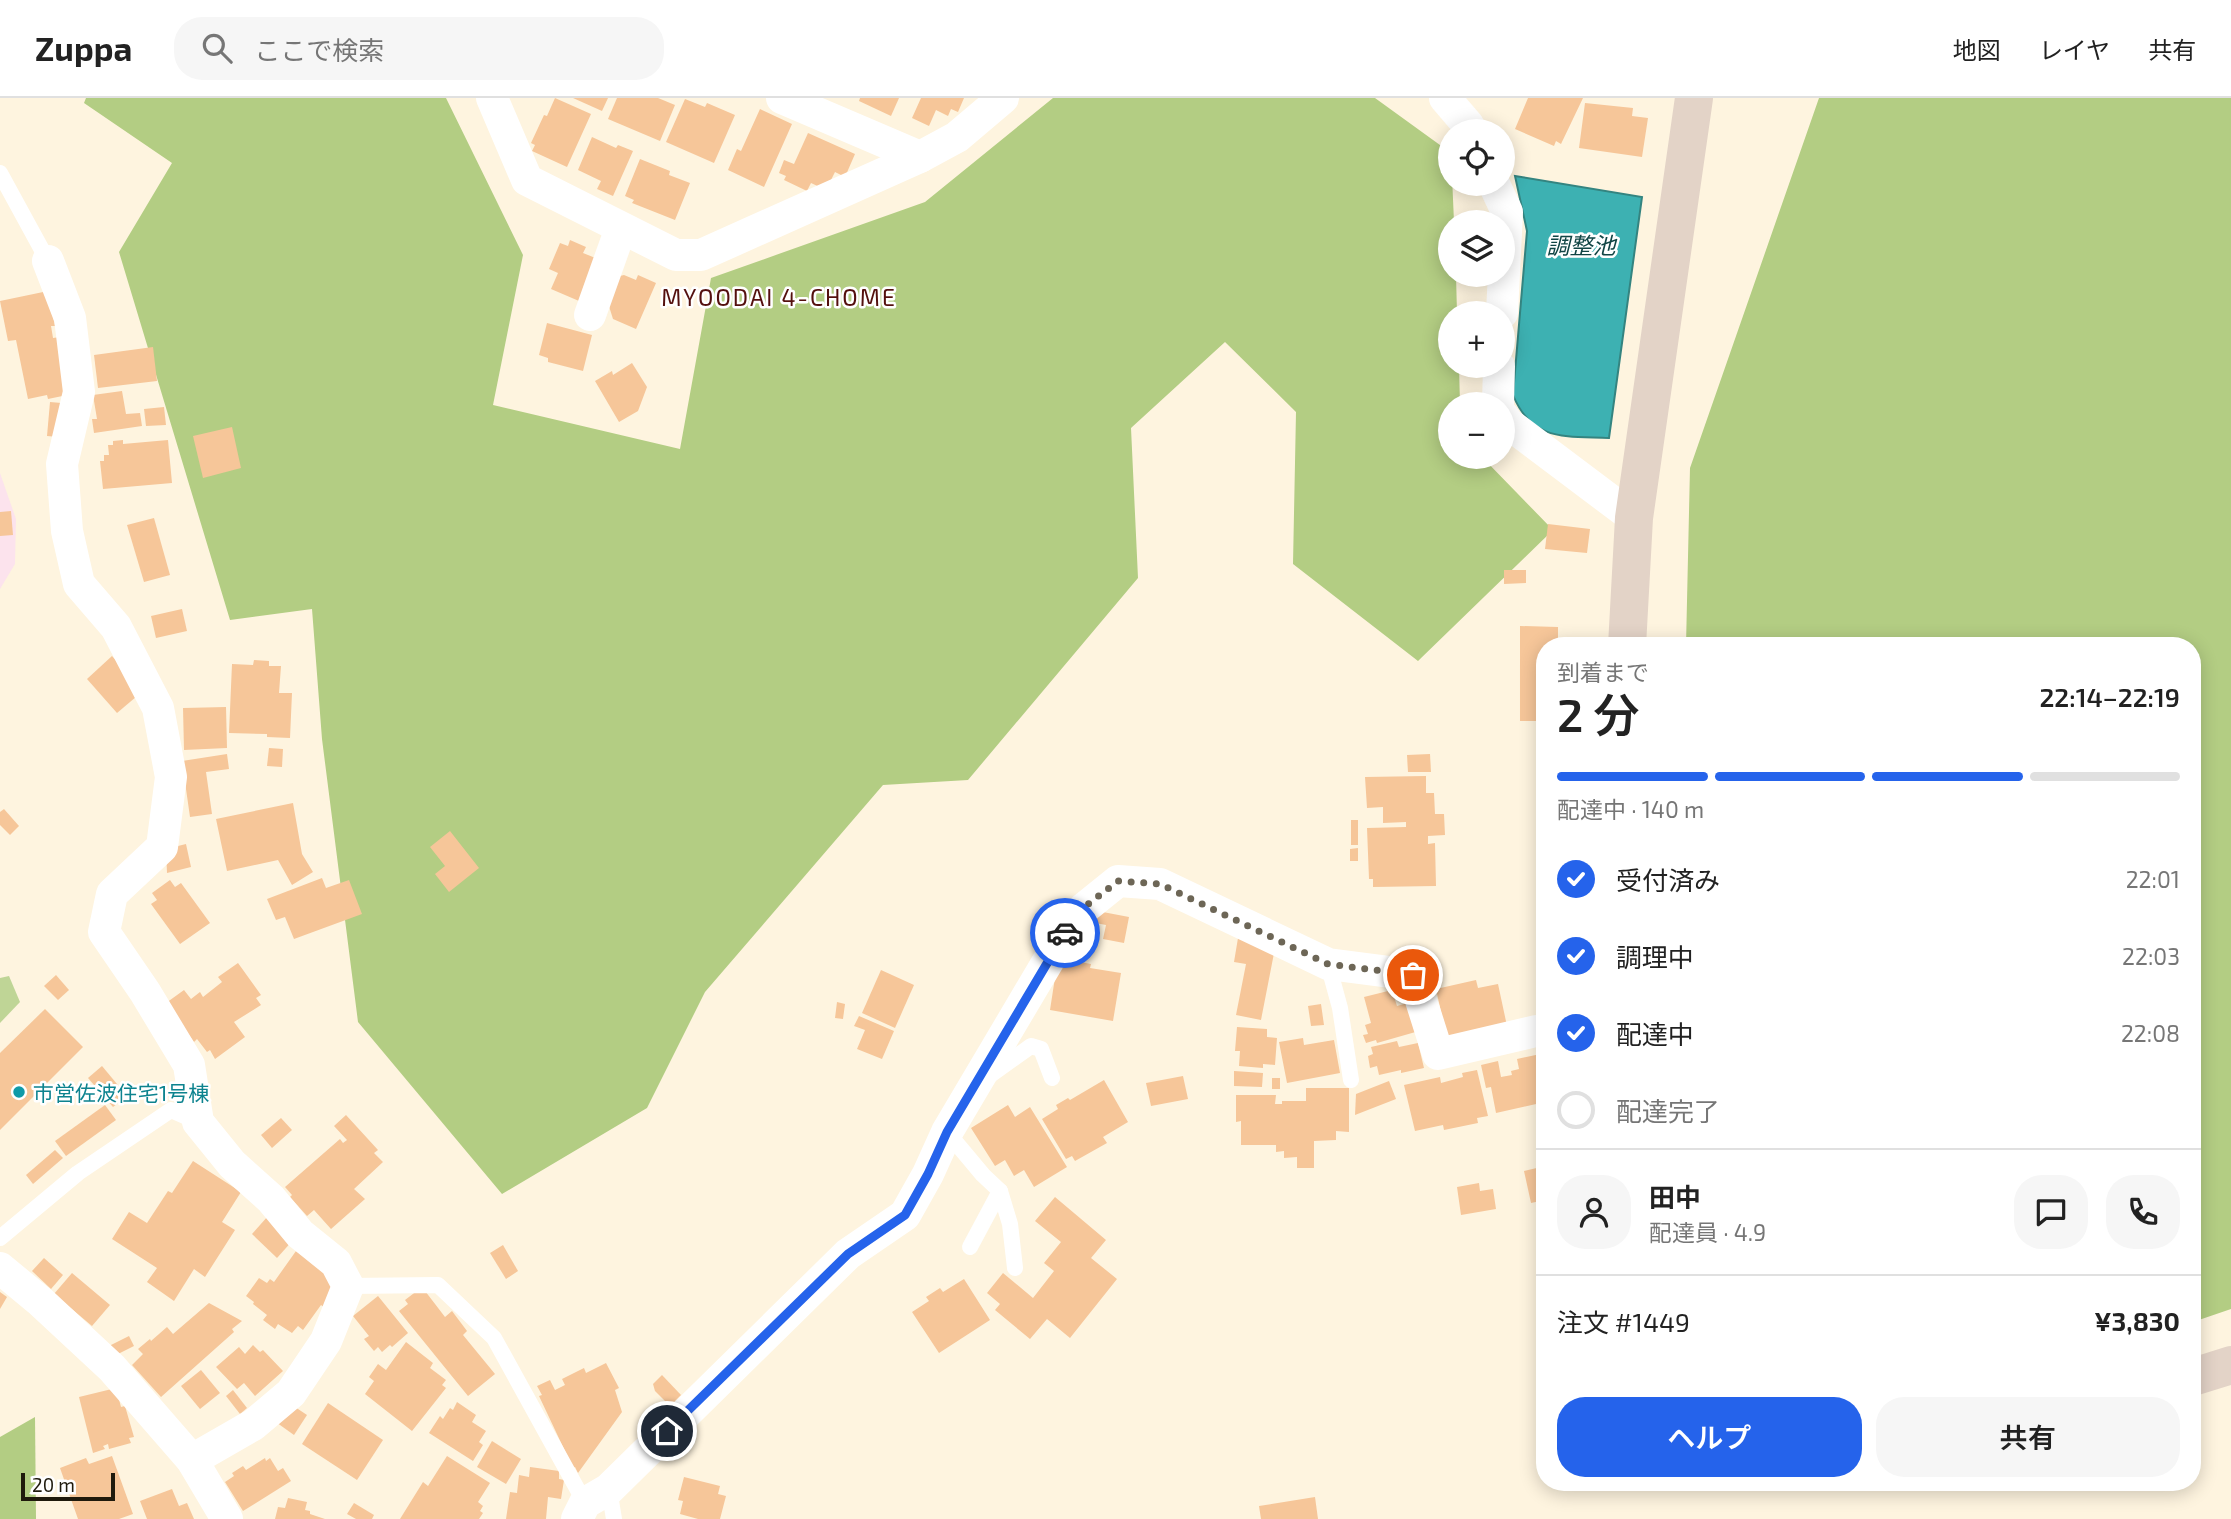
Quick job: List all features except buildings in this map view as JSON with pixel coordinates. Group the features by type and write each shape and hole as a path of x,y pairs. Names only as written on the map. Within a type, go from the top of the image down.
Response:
{"street":[{"path":"492,98 527,180 676,255 701,255 920,157 957,137 1003,98"},
{"path":"782,98 920,157"},
{"path":"1445,98 1463,119"},
{"path":"1627,637 1634,518 1694,98"},
{"path":"1500,196 1507,212 1503,301"},
{"path":"590,315 621,228"},
{"path":"48,261 71,318 79,392 62,464 67,531 79,584 116,627 158,708 171,777 162,847 112,894 104,932 145,992 189,1065 198,1122 232,1164 271,1199 300,1234 336,1263 348,1286 326,1341 291,1393 253,1425 192,1460"},
{"path":"1515,429 1634,518"},
{"path":"596,1507 848,1254 905,1215 947,1132 1063,936 1082,909 1118,881 1160,884 1328,964 1413,975 1437,1054 1536,1031"},
{"path":"0,1268 112,1368 192,1460 227,1519"},
{"path":"2201,1374 2231,1365"}],"lane":[{"path":"0,173 48,261"},
{"path":"1328,964 1340,1008 1351,1080"},
{"path":"972,1088 1031,1046 1041,1049 1052,1078"},
{"path":"0,1238 78,1173 171,1110 198,1122"},
{"path":"947,1132 1000,1191 1010,1224 1015,1268"},
{"path":"970,1247 1000,1191"},
{"path":"348,1286 438,1285 494,1338 596,1507"}],"shaded area":[{"path":"0,473 16,519 15,564 0,589"}],"green space":[{"path":"86,98 446,98 523,255 493,405 680,449 711,278 925,202 1053,98 1375,98 1438,144 1438,196 1453,196 1453,210 1438,210 1438,287 1456,287 1457,301 1438,301 1438,378 1459,378 1460,392 1438,392 1438,469 1494,469 1553,530 1418,661 1293,564 1296,412 1225,342 1131,428 1138,578 968,780 883,785 705,992 647,1108 502,1194 358,1022 322,739 312,609 230,620 119,252 172,163 84,103"},
{"path":"1819,98 2231,98 2231,1309 2201,1319 2201,637 1686,637 1690,468"},
{"path":"9,976 20,1002 0,1023 0,978"},
{"path":"35,1417 36,1519 0,1519 0,1437"}],"water":[{"name":"調整池","path":"1515,176 1642,197 1609,438 1565,436 1540,429 1530,421 1515,399 1513,392 1527,231"}],"way so far":[{"path":"1065,933 1082,909 1118,881 1160,884 1328,964 1413,975"}],"place":[{"name":"市営佐波住宅1号棟","path":"19,1092"}],"district":[{"name":"MYOODAI 4-CHOME","path":"779,297"}],"route":[{"path":"667,1431 848,1254 905,1215 947,1132 1065,933"}]}
